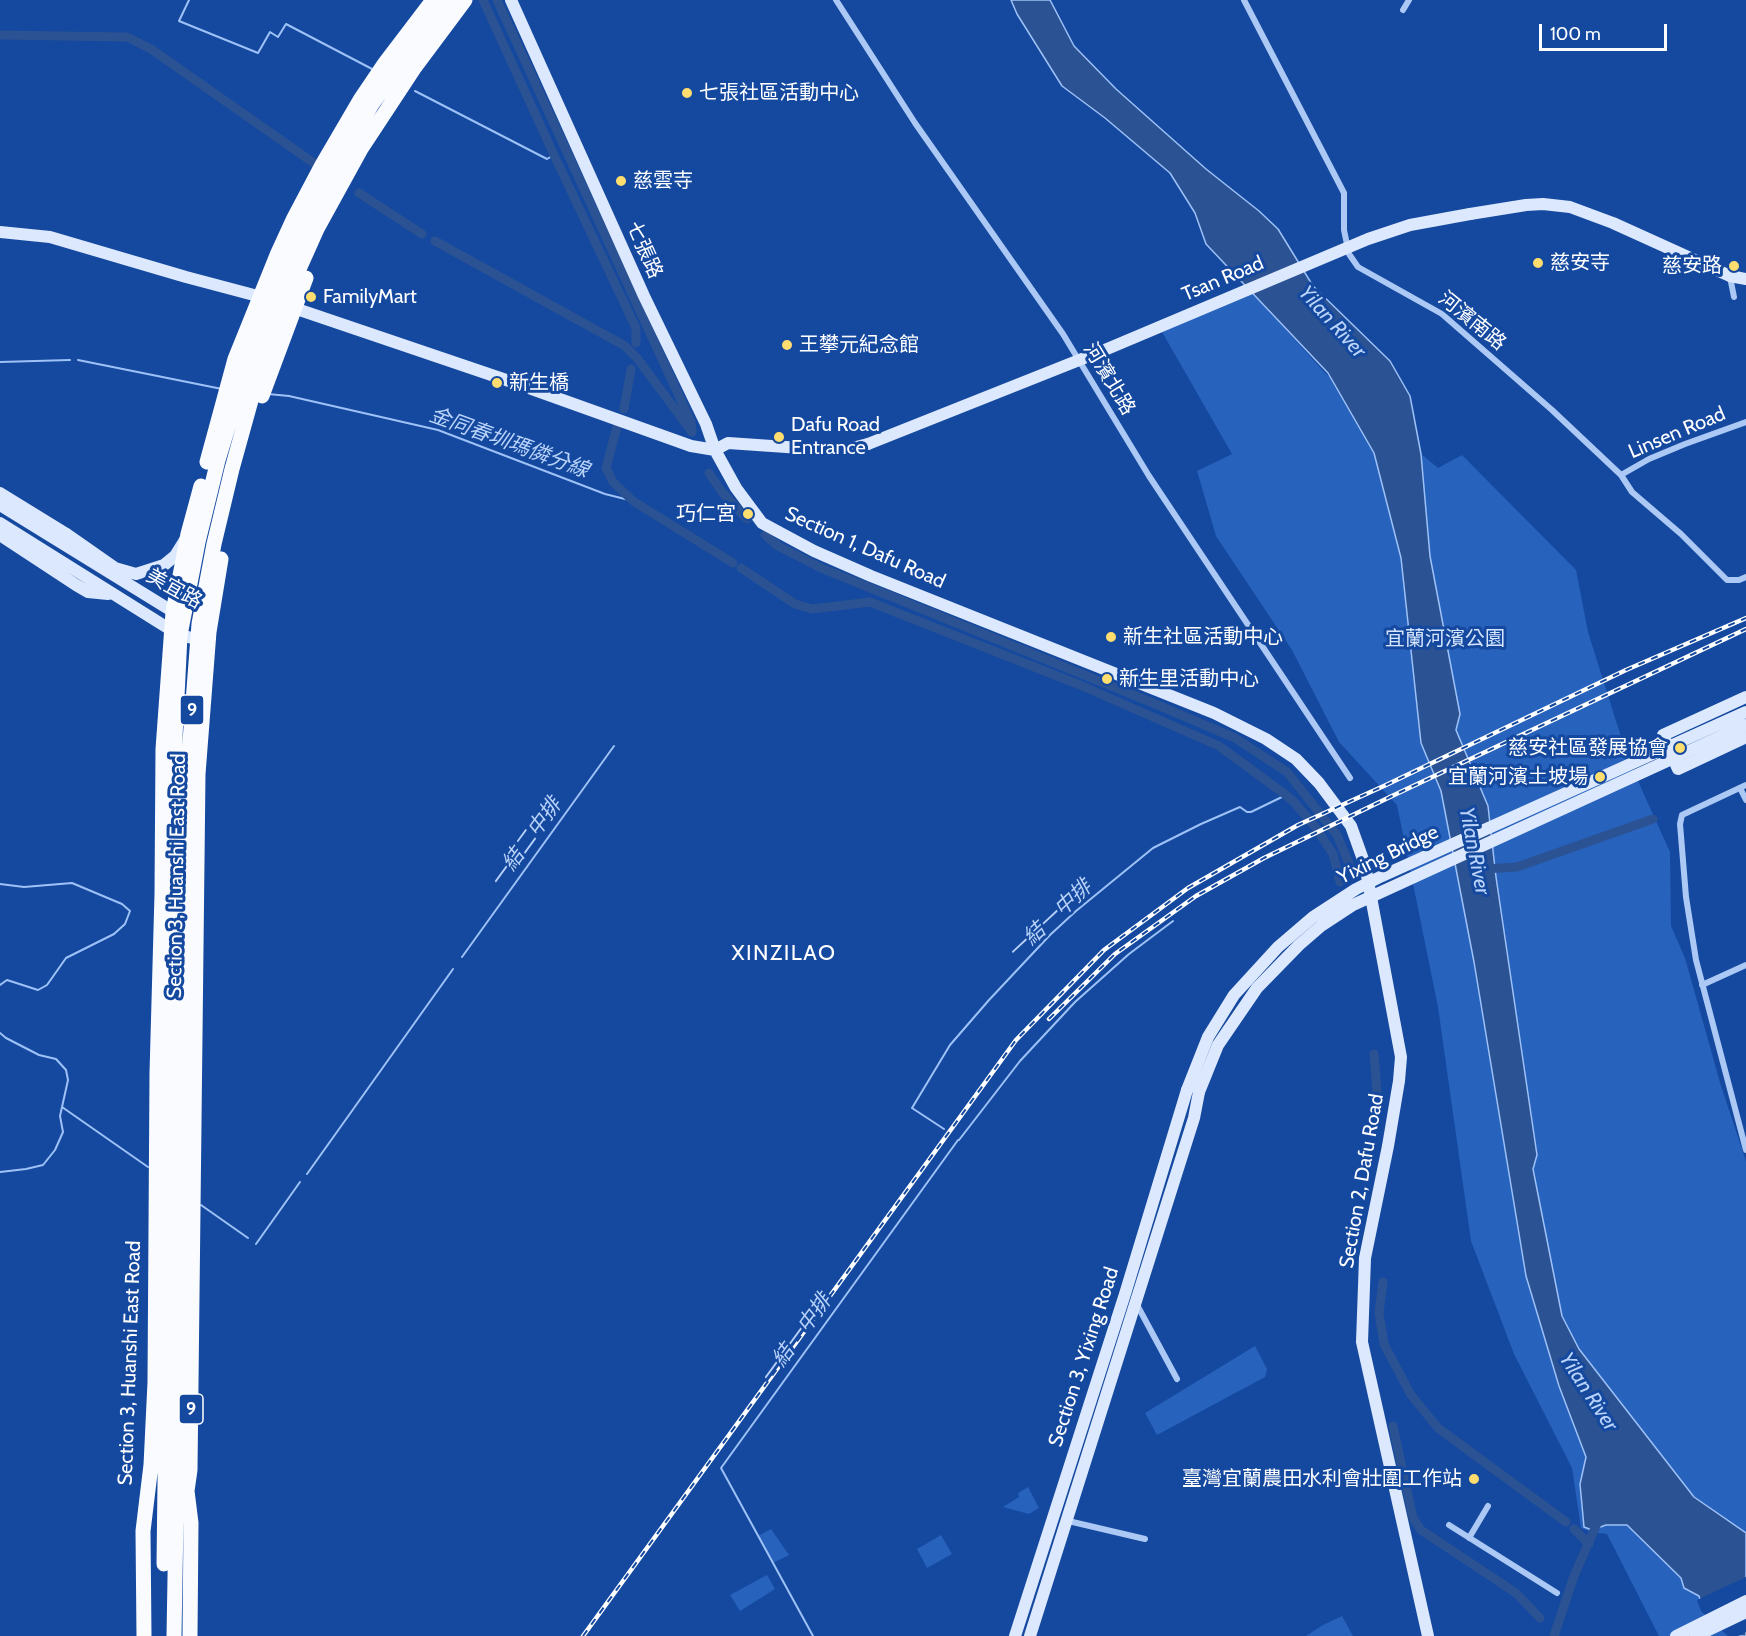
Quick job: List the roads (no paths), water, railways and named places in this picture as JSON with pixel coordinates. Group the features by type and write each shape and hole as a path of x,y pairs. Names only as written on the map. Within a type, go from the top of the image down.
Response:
{"main road":[{"name":"Section 3, Huanshi East Road","path":"175,632 192,625 224,547 240,475 270,372 277,302 277,255 322,165 379,72 433,0"},
{"name":"Section 3, Huanshi East Road","path":"277,302 318,199 366,114 404,58 448,0"},
{"name":"Section 3, Huanshi East Road","path":"176,1483 188,767 192,625 198,542 216,469 248,361 277,302 355,158 415,67 465,0"},
{"name":"Section 3, Huanshi East Road","path":"192,625 188,534 235,359 323,238 357,173 397,108 429,61 476,0"},
{"path":"194,513 216,469"},
{"name":"Section 3, Huanshi East Road","path":"144,1636 143,1531 151,1465 155,1382 163,749 175,632"},
{"name":"Section 3, Huanshi East Road","path":"175,632 176,1483 191,1523 190,1636"},
{"name":"9","path":"163,1636 176,1483"},
{"name":"9","path":"174,1636 176,1483"}],"street":[{"name":"七張路","path":"511,0 644,296 706,424 715,450"},
{"name":"河濱北路","path":"837,0 915,123 1063,334 1149,476 1350,778"},
{"name":"河濱南路","path":"1245,0 1344,193 1344,230 1349,254 1358,267 1442,314 1552,410 1621,475 1632,492 1682,534 1727,580 1739,580 1746,577"},
{"path":"1403,10 1409,0"},
{"name":"Tsan Road","path":"715,450 728,443 830,450 848,449 868,444 1107,349 1368,239 1410,225 1470,214 1534,204 1570,207 1613,223 1730,276 1746,279"},
{"path":"0,232 50,237 186,278 277,302 504,379 690,446 715,450"},
{"path":"1730,276 1734,297"},
{"name":"Linsen Road","path":"1621,475 1649,459 1746,422"},
{"name":"Section 1, Dafu Road","path":"715,450 736,488 762,523 787,537 871,576 1214,713 1266,739 1296,759 1339,807 1351,826 1366,873"},
{"name":"美宜路","path":"0,493 65,533 115,568 136,574"},
{"name":"美宜路","path":"0,505 192,625"},
{"name":"美宜路","path":"0,522 175,632 192,625"},
{"name":"美宜路","path":"118,579 164,565 175,556 188,534"},
{"name":"美宜路","path":"0,535 88,592 113,595"},
{"path":"1746,697 1663,735 1678,769 1746,737"},
{"name":"Yixing Bridge","path":"1193,1091 1208,1037 1234,995 1278,947 1313,917 1374,880 1746,712"},
{"name":"Yixing Bridge","path":"1193,1091 1218,1045 1257,988 1299,945 1337,915 1363,900 1746,725"},
{"path":"1679,728 1694,761"},
{"path":"1746,800 1743,786 1682,815 1680,824 1686,897 1702,985 1746,1150"},
{"name":"Section 2, Dafu Road","path":"1366,873 1401,1057 1396,1103 1365,1258 1362,1342 1428,1636"},
{"path":"1702,985 1746,965"},
{"name":"Section 3, Yixing Road","path":"1016,1636 1125,1294 1193,1091"},
{"name":"Section 3, Yixing Road","path":"1030,1636 1194,1118 1193,1091"},
{"path":"1125,1294 1136,1302 1177,1379"},
{"path":"1469,1538 1488,1506"},
{"path":"1054,1513 1066,1521 1145,1539"},
{"path":"1449,1525 1557,1593"},
{"path":"1676,1636 1746,1601"},
{"path":"1696,1636 1746,1612"}],"water":[{"name":"Yilan River","path":"1011,0 1050,0 1074,46 1116,89 1278,229 1313,286 1390,361 1410,396 1421,454 1430,556 1460,714 1456,730 1488,806 1496,877 1537,1155 1533,1169 1562,1316 1579,1349 1694,1497 1746,1533 1746,1636 1732,1636 1703,1609 1699,1596 1684,1588 1681,1578 1627,1525 1606,1525 1592,1530 1584,1527 1580,1484 1586,1457 1559,1386 1526,1276 1474,962 1441,791 1421,743 1401,558 1374,453 1328,373 1206,244 1195,213 1170,173 1105,118 1062,86 1017,14"}],"waterway":[{"path":"189,0 179,21 258,53 270,32 278,37 286,24 374,70"},
{"path":"483,0 636,328 636,343"},
{"path":"497,0 691,422 692,432"},
{"path":"0,35 127,37 151,49 318,166"},
{"path":"415,91 547,159 554,155"},
{"path":"359,193 422,234"},
{"path":"435,241 625,346 637,358 692,432"},
{"name":"金同春圳瑪僯分線","path":"0,362 70,360"},
{"name":"金同春圳瑪僯分線","path":"78,360 222,389"},
{"path":"624,409 631,369"},
{"name":"金同春圳瑪僯分線","path":"268,394 289,396 438,430 605,494 633,501"},
{"path":"617,427 606,468 613,482 633,501 733,563"},
{"path":"709,473 722,492 747,519"},
{"path":"765,535 778,546 821,568 1235,738 1287,772 1337,835 1352,871"},
{"path":"741,568 795,604 812,609 870,602 1080,685 1219,746 1294,802 1316,828 1333,854 1340,882"},
{"name":"一結二中排","path":"462,957 614,746"},
{"name":"一結一中排","path":"944,1129 912,1108 950,1045 1050,935 1153,848 1240,807 1251,812 1286,795"},
{"name":"Yilan River","path":"1484,869 1517,867 1653,819"},
{"path":"0,884 24,887 72,883 122,904 130,911 125,924 114,934 66,958 47,985 38,990 7,980 0,985"},
{"path":"959,1140 1020,1061 1075,1002 1129,954 1173,921"},
{"name":"一結二中排","path":"307,1174 453,969"},
{"name":"一結二中排","path":"0,1033 39,1055 56,1059 66,1070 68,1080 60,1116 63,1132 55,1150 43,1165 0,1172"},
{"path":"1374,1054 1378,1104"},
{"name":"一結二中排","path":"62,1107 148,1167"},
{"name":"一結一中排","path":"813,1636 721,1468 958,1140"},
{"name":"一結二中排","path":"256,1244 300,1182"},
{"name":"一結二中排","path":"201,1205 248,1238"},
{"path":"1383,1282 1379,1313 1384,1344 1411,1395 1438,1428 1566,1522"},
{"path":"1393,1426 1413,1518 1421,1530 1516,1593 1540,1618"},
{"path":"1554,1636 1574,1576 1599,1519"},
{"path":"1574,1529 1589,1544"}],"railway":[{"path":"583,1636 1016,1040 1104,950 1188,888 1298,825 1626,670 1746,618"},
{"path":"1049,1019 1115,954 1196,896 1264,858 1746,629"}],"place":[{"name":"七張社區活動中心","path":"687,93"},
{"name":"慈雲寺","path":"621,181"},
{"name":"慈安寺","path":"1538,263"},
{"name":"慈安路","path":"1734,266"},
{"name":"FamilyMart","path":"311,297"},
{"name":"王攀元紀念館","path":"787,345"},
{"name":"新生橋","path":"497,383"},
{"name":"Dafu Road Entrance","path":"779,437"},
{"name":"巧仁宮","path":"748,514"},
{"name":"新生社區活動中心","path":"1111,637"},
{"name":"新生里活動中心","path":"1107,679"},
{"name":"慈安社區發展協會","path":"1680,748"},
{"name":"宜蘭河濱土坡場","path":"1600,777"},
{"name":"臺灣宜蘭農田水利會壯圍工作站","path":"1474,1479"}],"district":[{"name":"XINZILAO","path":"784,954"}],"park label":[{"name":"宜蘭河濱公園","path":"1445,639"}]}
